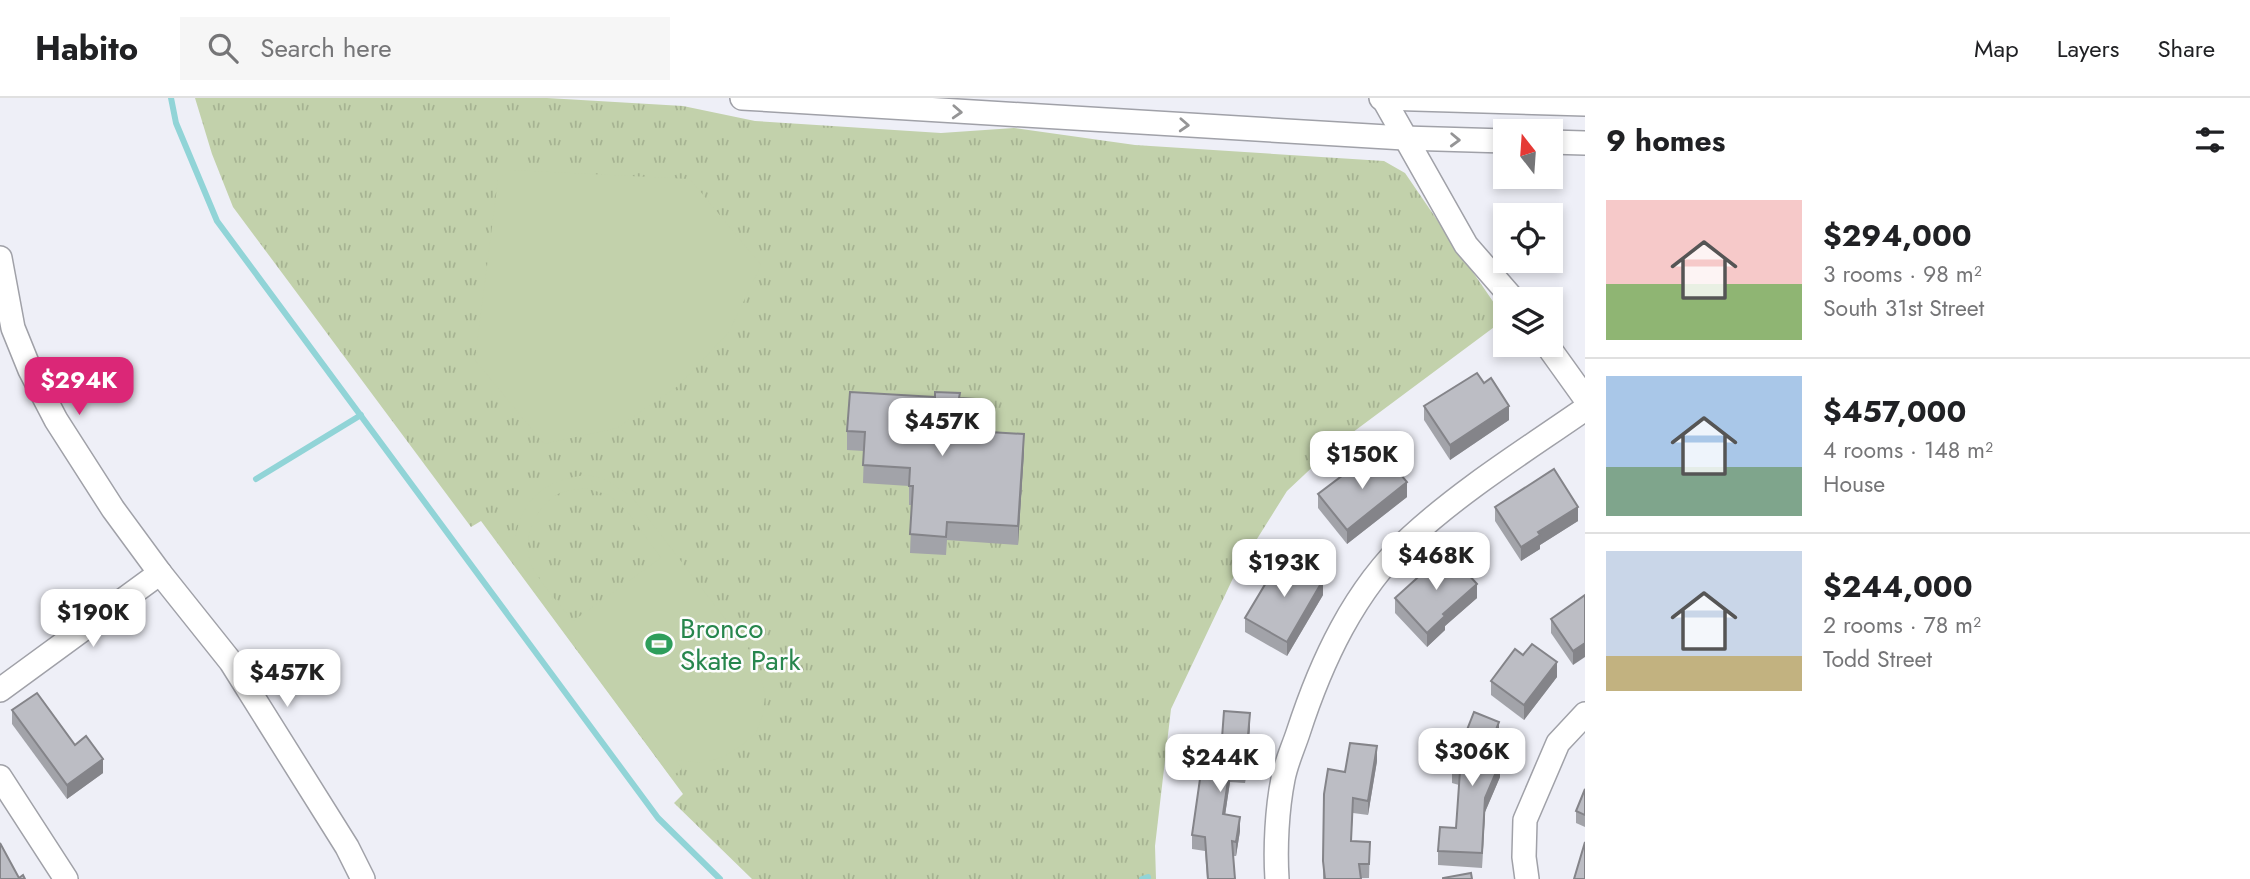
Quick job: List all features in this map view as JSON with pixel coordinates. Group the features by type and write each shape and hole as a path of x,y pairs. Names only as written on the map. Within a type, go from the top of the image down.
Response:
{"street":[{"path":"742,98 1404,138 1493,141"},
{"path":"1503,287 1466,245 1383,98 1585,104"},
{"path":"1563,143 1585,144"},
{"path":"0,258 13,328 56,420 160,573 231,662 347,847 363,879"},
{"path":"1556,357 1585,398"},
{"path":"1277,879 1275,859 1283,778 1310,696 1331,648 1372,581 1409,539 1466,491 1585,409"},
{"path":"0,690 160,573"},
{"path":"1527,879 1524,857 1525,820 1558,743 1585,714"},
{"path":"0,777 65,879"}],"green space":[{"path":"195,98 547,98 683,106 755,121 941,133 1014,128 1135,145 1384,161 1405,173 1493,301 1493,328 1337,444 1287,491 1235,574 1171,709 1155,846 1156,879 752,879 674,803 683,794 481,521 471,527 233,207 212,154"},
{"path":"510,170 690,179 761,265 729,332 678,386 617,428 544,444 475,360 498,180"},
{"name":"Bronco Skate Park","path":"586,475 603,478 631,496 756,659 765,695 763,714 756,733 725,756 703,763 676,760 682,769 671,777 499,544 509,536 515,542 522,515 537,495 546,487","holes":["585,488 609,495 627,511 661,558 573,621 531,564 528,554 529,534 543,506 558,494"]}],"building":[{"path":"1477,373 1484,383 1491,378 1509,406 1450,445 1424,406"},
{"path":"850,392 935,397 935,392 960,393 959,398 975,399 973,431 1024,434 1018,526 947,522 946,537 910,534 913,486 909,486 910,468 863,465 865,432 847,431"},
{"path":"1367,457 1375,467 1387,458 1407,482 1347,530 1318,494"},
{"path":"1554,469 1578,507 1538,532 1540,535 1521,547 1495,507"},
{"path":"1447,551 1477,584 1443,614 1445,616 1427,633 1395,598"},
{"path":"1282,556 1323,580 1287,642 1245,618"},
{"path":"1585,595 1585,643 1573,651 1551,619"},
{"path":"1532,644 1557,662 1524,705 1491,681 1515,649 1523,655"},
{"path":"37,693 75,745 86,736 103,759 67,785 12,710"},
{"path":"1224,711 1250,713 1245,769 1230,767 1223,814 1240,817 1236,842 1232,841 1235,879 1208,879 1205,837 1192,835 1202,765 1203,736 1222,738"},
{"path":"1474,712 1499,722 1485,757 1500,763 1485,798 1482,853 1438,851 1440,827 1456,828 1460,771 1452,768"},
{"path":"1350,743 1377,746 1368,801 1353,798 1351,841 1370,842 1369,864 1359,864 1361,879 1325,879 1324,794 1328,769 1345,772"},
{"path":"1585,789 1585,815 1576,811"},
{"path":"1585,842 1585,879 1574,879"},
{"path":"0,843 19,878 23,875 25,879 0,879"},
{"path":"1471,873 1472,879 1443,879 1443,878"}],"waterway":[{"path":"171,98 176,123 217,221 658,818 720,879"},
{"path":"256,479 361,415"},
{"path":"1142,879 1148,877"}],"place":[{"name":"Bronco Skate Park","path":"659,644"}]}
